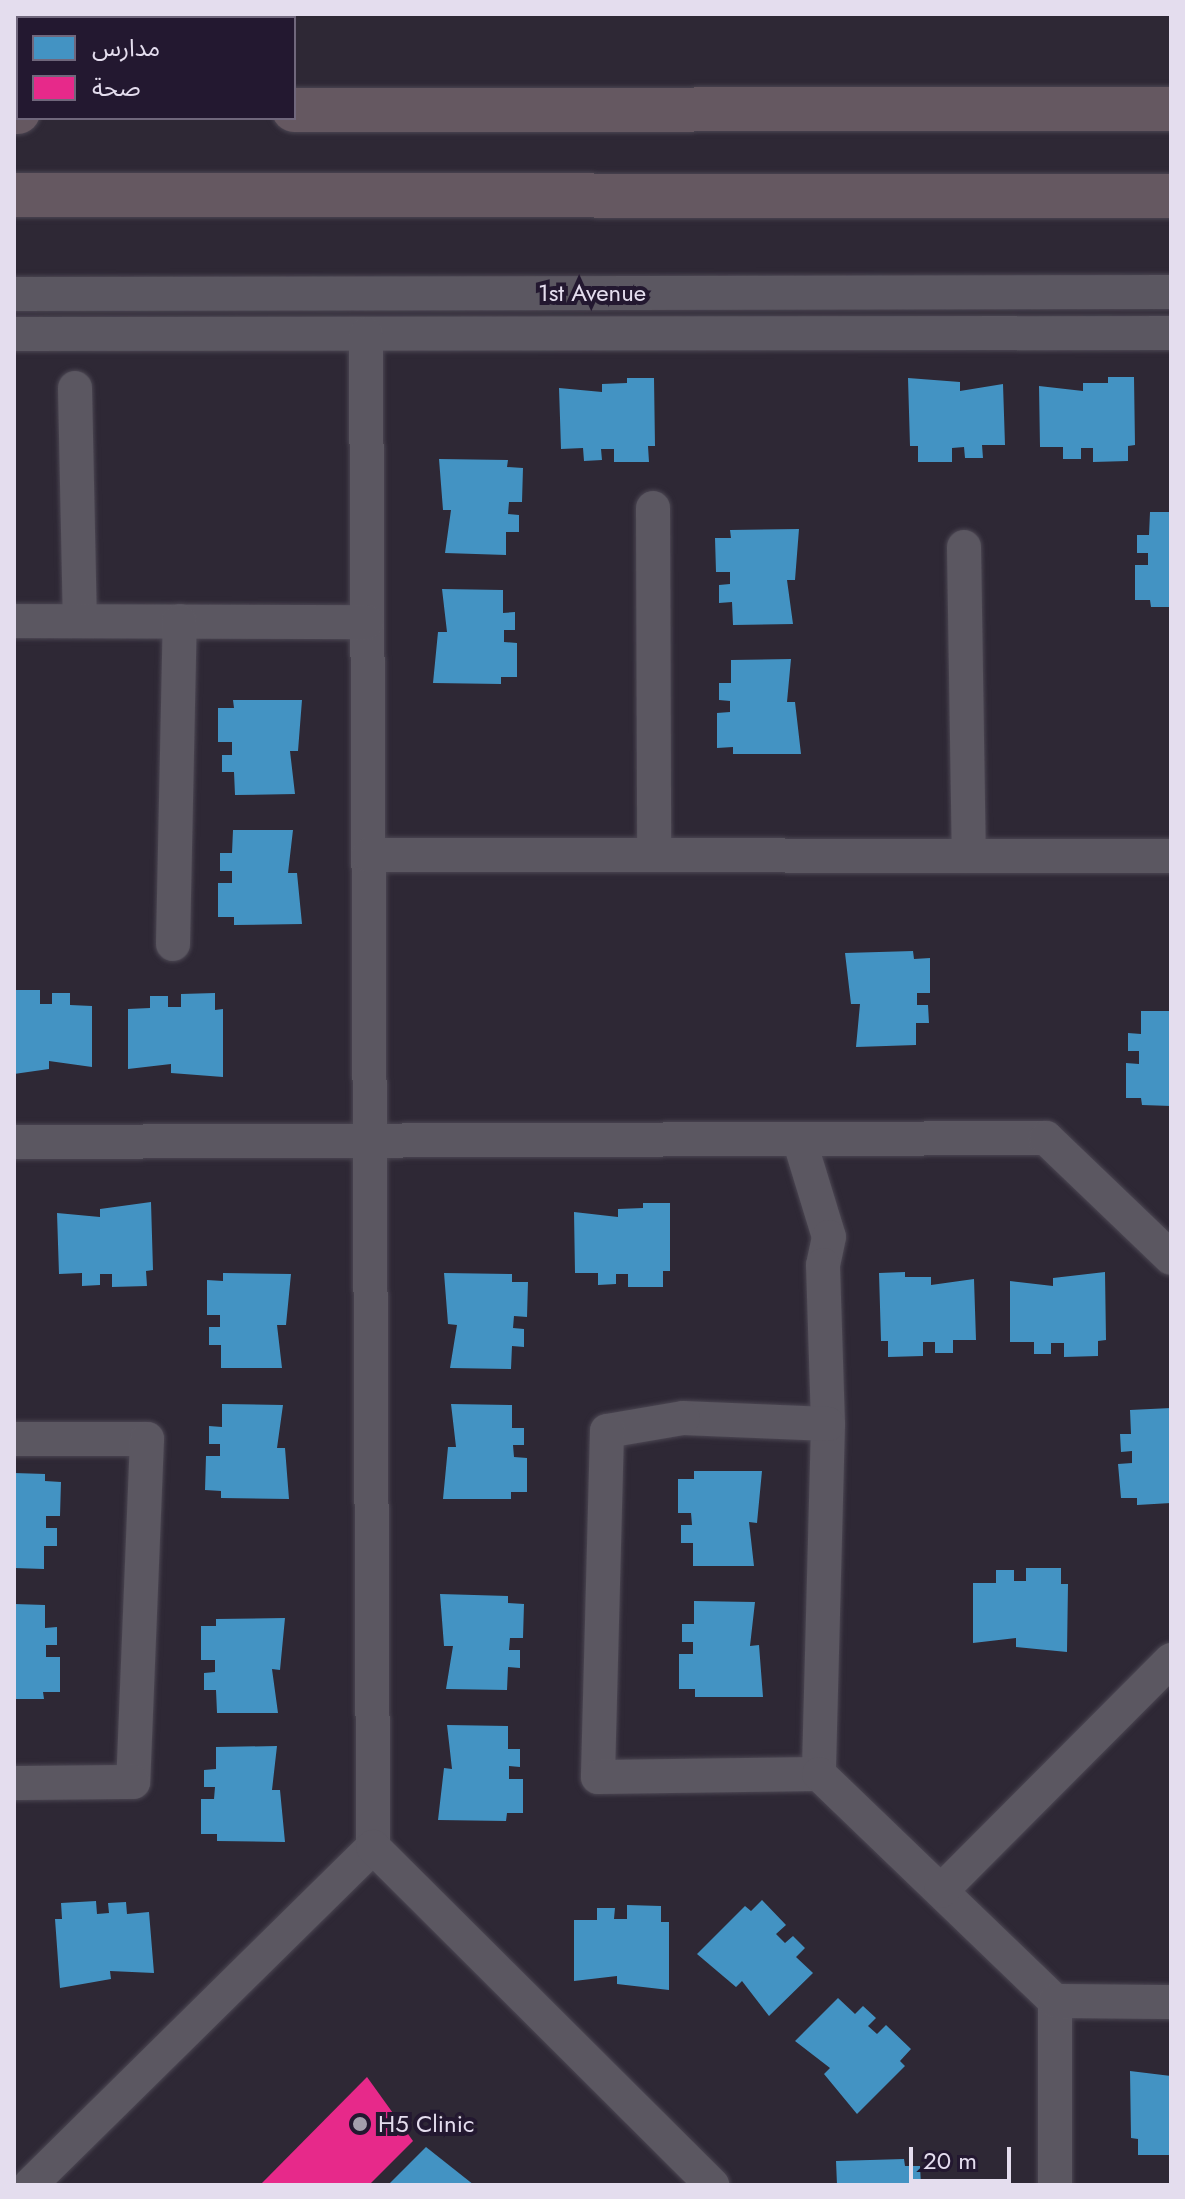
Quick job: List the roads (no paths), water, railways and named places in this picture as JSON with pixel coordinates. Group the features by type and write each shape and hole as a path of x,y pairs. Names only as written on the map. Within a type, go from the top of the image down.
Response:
{"main road":[{"path":"296,110 1171,109"},
{"path":"14,195 1171,196"}],"lane":[{"name":"1st Avenue","path":"14,294 1171,292"},
{"name":"1st Avenue","path":"14,334 1171,333"},
{"path":"366,334 373,1847 712,2185"},
{"path":"75,388 80,621"},
{"path":"653,508 654,855"},
{"path":"964,547 969,856"},
{"path":"14,621 367,622"},
{"path":"173,944 180,621"},
{"path":"368,855 1171,856"},
{"path":"14,1142 1046,1138 1171,1258"},
{"path":"799,1139 829,1237 823,1265 828,1424 819,1774"},
{"path":"828,1424 683,1418 607,1431 598,1777 819,1774 1055,2001 1171,2002"},
{"path":"14,1439 147,1439 133,1782 14,1783"},
{"path":"941,1891 1171,1660"},
{"path":"30,2185 373,1847"},
{"path":"1055,2001 1055,2185"}],"place":[{"name":"H5 Clinic","path":"360,2124"}]}
